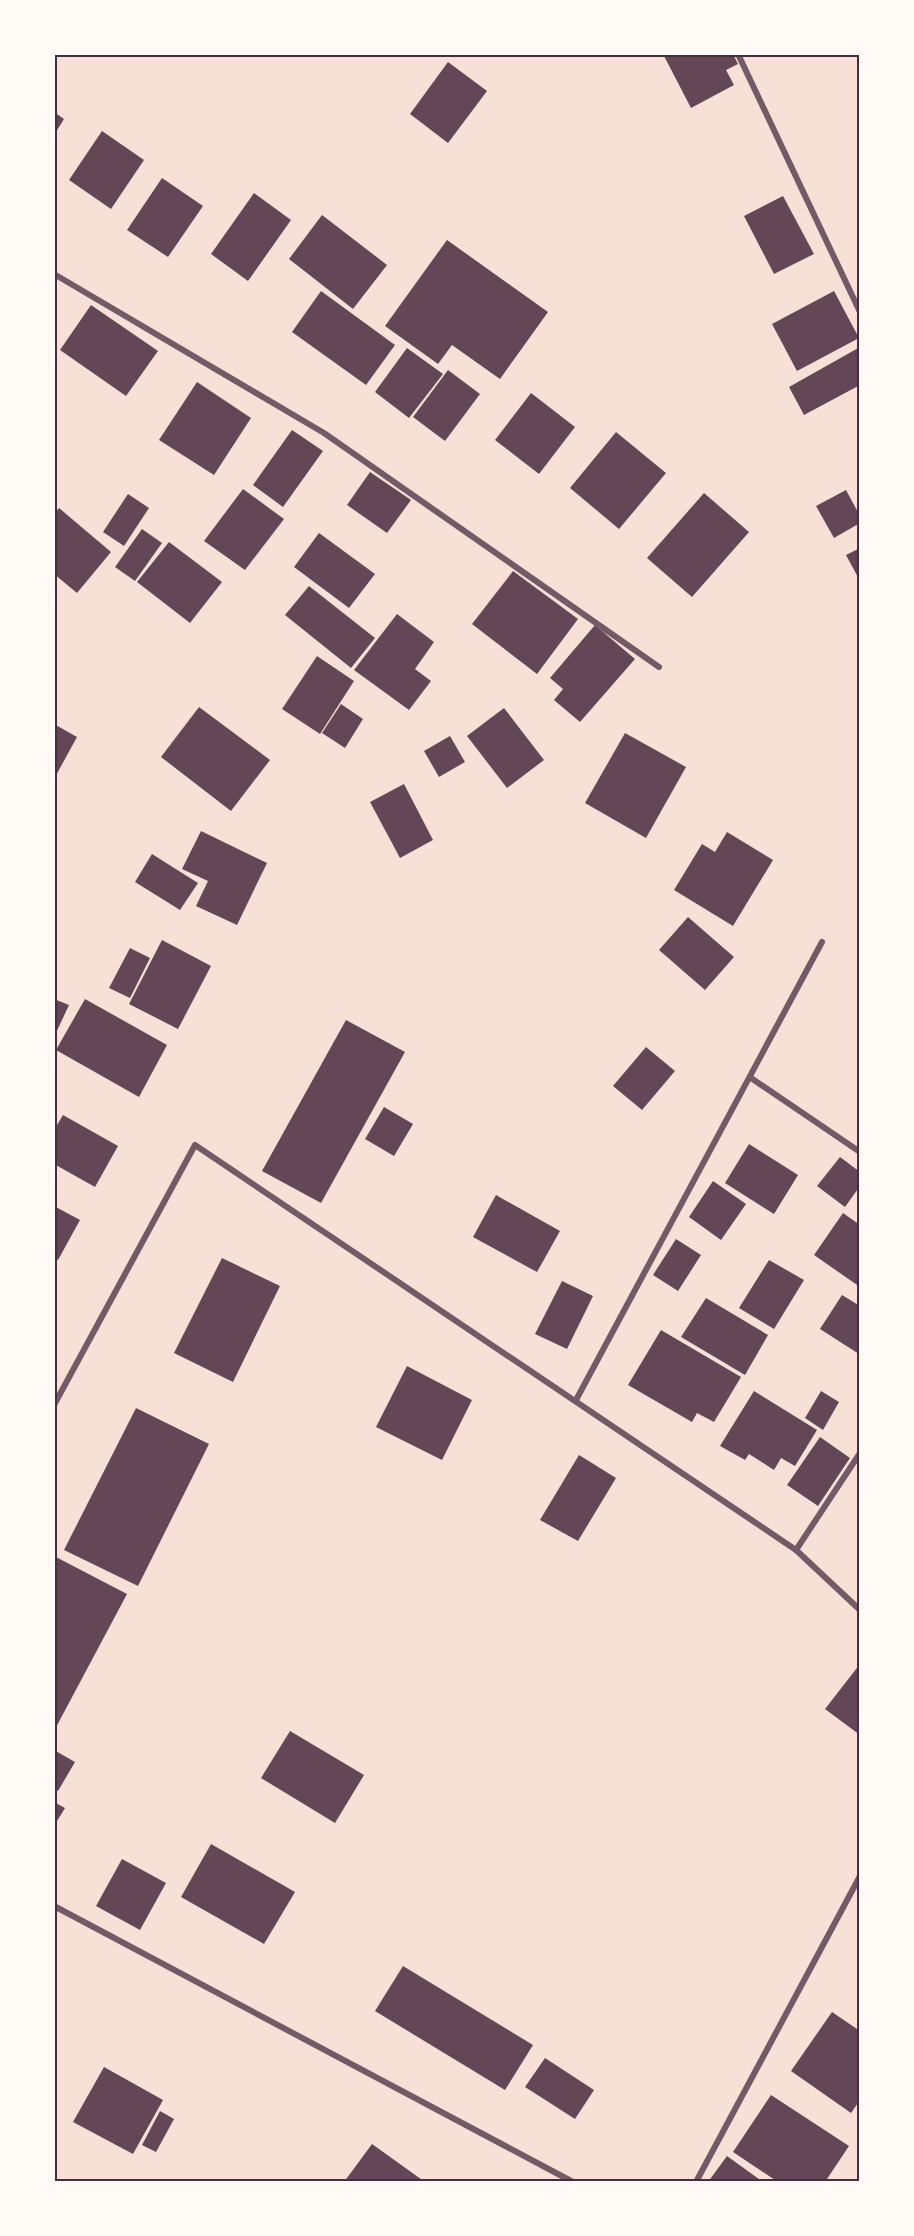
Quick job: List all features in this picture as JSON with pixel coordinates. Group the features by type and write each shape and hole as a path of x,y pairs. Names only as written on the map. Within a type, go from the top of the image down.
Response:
{"street":[{"path":"738,54 860,312"},
{"path":"54,274 324,433 659,666"},
{"path":"576,1400 752,1078 822,942"},
{"path":"752,1078 860,1152"},
{"path":"54,1405 195,1145 796,1550 860,1610"},
{"path":"796,1550 860,1454"},
{"path":"696,2182 860,1876"},
{"path":"54,1906 573,2182"}],"building":[{"path":"663,54 733,54 738,64 726,70 734,85 691,108"},
{"path":"448,62 487,91 448,143 410,114"},
{"path":"54,112 64,119 54,135"},
{"path":"102,131 144,160 111,209 69,180"},
{"path":"162,178 203,206 168,257 127,230"},
{"path":"254,193 291,220 248,281 211,254"},
{"path":"783,196 814,254 774,274 744,216"},
{"path":"322,215 387,265 353,309 289,259"},
{"path":"447,240 548,312 500,379 452,345 438,364 385,326"},
{"path":"321,291 395,345 366,385 292,332"},
{"path":"834,291 859,338 797,371 772,324"},
{"path":"91,305 158,351 126,396 60,350"},
{"path":"860,347 860,385 804,415 789,387"},
{"path":"407,348 443,374 409,418 375,392"},
{"path":"448,370 480,394 445,441 413,417"},
{"path":"197,382 251,418 214,475 159,440"},
{"path":"531,393 575,427 539,474 495,440"},
{"path":"292,430 323,451 283,507 253,485"},
{"path":"616,432 666,473 619,529 570,488"},
{"path":"370,472 411,500 387,533 347,505"},
{"path":"243,489 284,519 245,570 204,541"},
{"path":"846,490 860,516 860,523 834,538 816,506"},
{"path":"704,493 749,532 692,597 647,558"},
{"path":"128,494 149,508 124,546 103,532"},
{"path":"59,508 111,552 77,593 54,574 54,514"},
{"path":"142,529 162,543 135,581 115,567"},
{"path":"319,533 375,574 349,608 294,567"},
{"path":"169,542 222,582 190,623 137,582"},
{"path":"860,548 860,581 846,555"},
{"path":"513,571 578,619 537,674 472,624"},
{"path":"309,586 375,638 351,668 285,615"},
{"path":"397,614 434,642 415,669 431,681 409,710 354,670"},
{"path":"595,625 635,659 580,722 554,700 563,689 550,678"},
{"path":"317,656 354,681 320,734 282,709"},
{"path":"341,704 363,719 345,748 322,733"},
{"path":"199,707 270,760 231,811 161,757"},
{"path":"504,708 544,760 507,788 467,736"},
{"path":"54,724 77,737 54,779"},
{"path":"625,733 686,767 646,838 585,803"},
{"path":"450,736 465,762 439,777 424,751"},
{"path":"404,784 433,840 400,858 370,802"},
{"path":"201,831 267,863 237,925 196,906 208,881 182,869"},
{"path":"727,832 773,860 733,926 674,890 702,844 715,852"},
{"path":"152,854 198,883 180,910 135,882"},
{"path":"688,917 734,957 705,990 659,950"},
{"path":"162,940 211,966 178,1029 129,1004"},
{"path":"130,948 150,958 130,998 109,988"},
{"path":"54,999 69,1005 54,1037"},
{"path":"85,999 167,1045 139,1097 56,1050"},
{"path":"346,1020 405,1052 321,1203 262,1171"},
{"path":"646,1047 675,1071 642,1110 613,1086"},
{"path":"384,1107 413,1124 394,1156 365,1139"},
{"path":"63,1115 118,1146 95,1187 54,1164 54,1130"},
{"path":"749,1144 798,1175 774,1214 725,1183"},
{"path":"840,1157 860,1172 860,1186 845,1207 817,1186"},
{"path":"713,1181 746,1204 721,1240 689,1217"},
{"path":"496,1195 560,1231 537,1272 473,1237"},
{"path":"54,1206 80,1220 58,1260 54,1258"},
{"path":"843,1213 860,1225 860,1287 814,1255"},
{"path":"676,1239 701,1255 678,1291 653,1275"},
{"path":"222,1258 280,1286 233,1382 174,1353"},
{"path":"769,1260 804,1280 774,1329 739,1308"},
{"path":"562,1281 593,1296 567,1349 535,1334"},
{"path":"842,1295 860,1306 859,1354 820,1329"},
{"path":"706,1298 768,1335 745,1375 681,1337"},
{"path":"661,1330 741,1377 714,1422 697,1413 692,1422 628,1385"},
{"path":"407,1366 472,1400 442,1460 376,1427"},
{"path":"754,1391 817,1430 795,1466 781,1458 774,1470 749,1454 745,1460 720,1446"},
{"path":"821,1391 839,1402 823,1430 805,1418"},
{"path":"136,1408 209,1444 138,1586 64,1550"},
{"path":"820,1437 850,1458 818,1506 787,1485"},
{"path":"579,1455 616,1478 578,1541 540,1520"},
{"path":"54,1556 127,1594 54,1731"},
{"path":"860,1664 860,1735 825,1709"},
{"path":"290,1731 364,1775 335,1823 261,1778"},
{"path":"54,1750 75,1762 58,1791 54,1788"},
{"path":"54,1802 65,1808 54,1826"},
{"path":"211,1844 295,1892 264,1944 181,1897"},
{"path":"122,1859 166,1883 140,1930 96,1906"},
{"path":"403,1966 533,2045 505,2090 375,2011"},
{"path":"832,2012 860,2031 860,2100 851,2113 791,2071"},
{"path":"545,2058 594,2090 575,2119 525,2087"},
{"path":"104,2067 163,2100 133,2154 73,2122"},
{"path":"771,2095 849,2146 825,2182 778,2182 733,2152"},
{"path":"160,2111 174,2119 156,2152 142,2145"},
{"path":"372,2144 425,2182 344,2182"},
{"path":"727,2156 763,2182 708,2182"}]}
